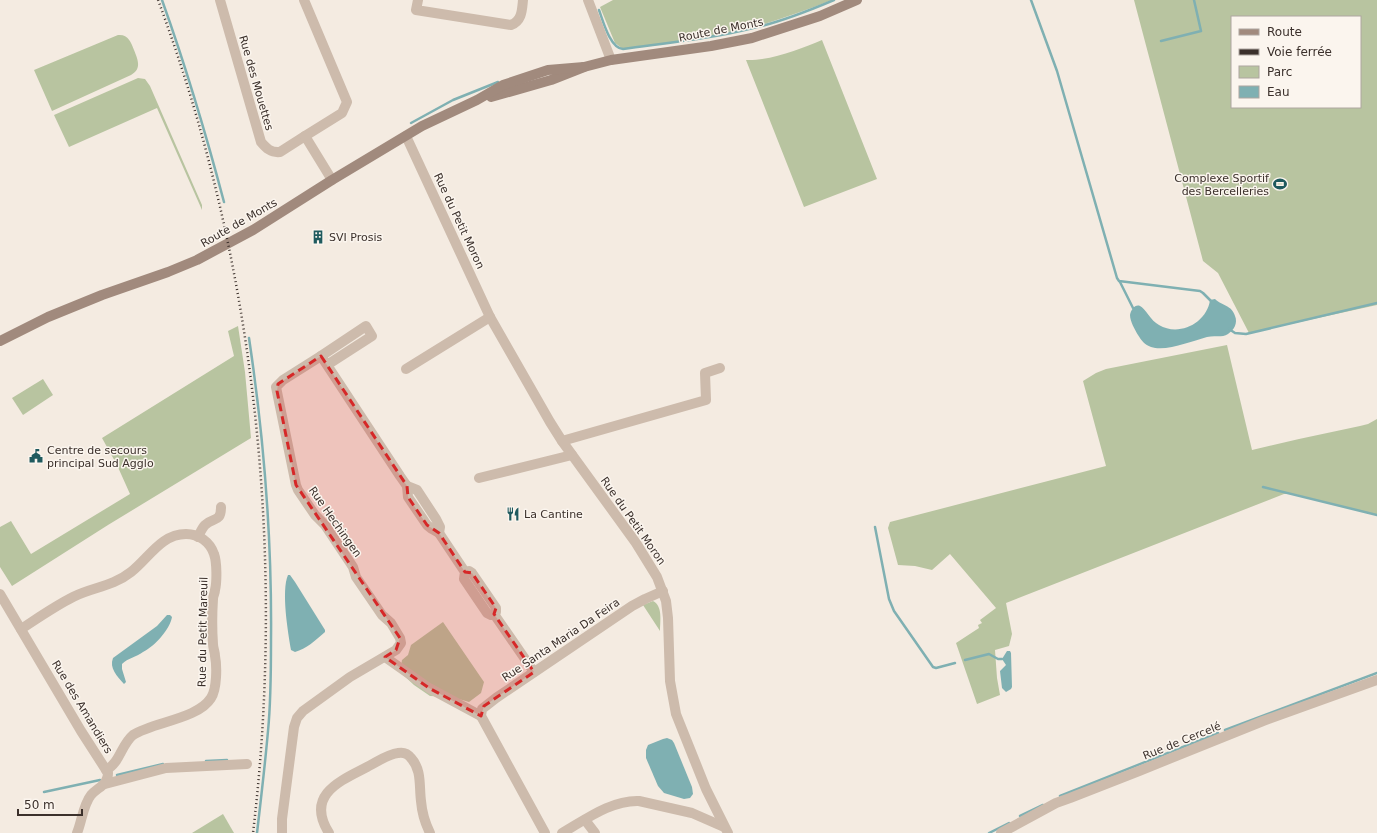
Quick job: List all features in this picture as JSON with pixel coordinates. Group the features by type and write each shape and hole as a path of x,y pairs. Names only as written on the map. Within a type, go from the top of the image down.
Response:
{"main road":[{"name":"Route de Monts","path":"0,341 55,314 197,260 253,230 332,180 406,136 442,116 477,100 551,80 584,67 611,60 711,46 752,38 820,16 857,0"}],"street":[{"name":"Rue des Mouettes","path":"220,0 261,142 270,151 276,152 280,152 342,113 346,102 304,0"},
{"path":"418,0 416,10 511,25 518,22 520,18 523,0"},
{"path":"588,0 611,60"},
{"path":"305,136 332,180"},
{"name":"Rue du Petit Moron","path":"406,136 490,317 562,441 645,556 657,577 663,591 668,618 670,681 676,714 706,789 726,830"},
{"path":"406,369 490,317"},
{"name":"Rue Hechingen","path":"327,365 372,336 366,326 283,380 276,387 296,485 315,516 325,525 353,567 356,577 382,615 391,623 400,638 401,643 396,650 384,657"},
{"path":"321,356 407,486 417,490 429,507 440,527 439,533 465,572 469,571 472,573 496,608 496,612 494,614 534,672"},
{"path":"562,441 706,400 705,373 720,368"},
{"path":"479,478 572,455"},
{"path":"21,628 74,597 115,583 130,573 156,548 168,539 179,535 191,534 198,537 205,524 219,517 221,507"},
{"name":"Rue du Petit Mareuil","path":"106,770 115,763 122,747 133,735 196,710 213,695 215,687 216,661 213,643 213,599 216,588 216,560 210,546 198,537"},
{"name":"Rue Santa Maria Da Feira","path":"481,716 484,706 632,606 663,591"},
{"name":"Rue des Amandiers","path":"0,594 80,731 106,770 108,775 105,784"},
{"path":"282,833 285,793 294,727 297,718 338,685 384,657 429,688 481,716 546,833"},
{"name":"Rue de Cercelé","path":"1001,833 1056,803 1139,772 1263,721 1377,680"},
{"path":"329,833 324,823 322,810 323,801 331,788 339,782 377,762 400,752 409,756 417,768 422,810 430,833"},
{"path":"78,833 89,798 105,784 166,768 247,764"},
{"path":"562,833 616,804 632,801 692,813 726,830"},
{"path":"585,820 595,833"}],"highlighted area":[{"path":"321,356 407,486 408,497 427,525 439,533 465,572 472,573 496,608 494,614 534,672 484,706 481,716 429,688 385,657 396,650 400,638 296,485 277,391 278,384"}],"green space":[{"path":"613,0 832,0 790,16 747,29 701,38 623,49 615,43 600,7"},
{"name":"Complexe Sportif des Bercelleries","path":"1134,0 1377,0 1377,305 1249,333 1218,273 1203,261"},
{"path":"118,35 127,37 132,44 137,57 137,70 131,75 52,111 34,70"},
{"path":"822,40 877,179 804,207 746,60 765,59 795,51"},
{"path":"138,78 145,79 150,86 202,205 202,210 157,108 69,147 54,115"},
{"path":"238,326 245,372 251,438 108,525 12,586 0,567 0,527 11,521 31,554 130,494 117,465 102,438 234,356 228,331"},
{"path":"1227,345 1252,450 1360,426 1377,419 1377,515 1294,494 1284,494 1006,603 1012,634 1009,646 995,650 1000,695 977,704 956,643 979,628 978,625 982,623 980,620 996,608 950,554 932,570 915,566 898,565 888,528 890,522 1106,466 1083,381 1106,369"},
{"path":"43,379 53,395 23,415 12,398"},
{"path":"653,601 660,610 660,631 643,605"},
{"path":"443,622 484,682 481,693 469,702 452,697 430,696 414,685 400,672 402,660 408,655 411,645"},
{"path":"223,814 234,833 192,833"}],"water":[{"path":"1215,299 1232,310 1236,319 1234,328 1228,334 1223,336 1207,337 1171,347 1151,347 1140,339 1130,317 1132,309 1140,306 1153,321 1159,325 1175,329 1183,328 1191,326 1198,321 1208,308 1210,300"},
{"path":"288,575 290,575 295,582 325,630 325,632 311,644 295,652 291,650 285,601"},
{"path":"167,615 172,617 171,622 161,637 148,649 122,664 126,682 124,684 113,669 113,658 157,626"},
{"path":"1007,651 1010,651 1011,653 1012,687 1006,692 1002,688 1000,671 1006,665 1002,659"},
{"path":"667,738 672,740 674,743 692,787 693,794 690,798 684,799 664,793 658,786 646,758 646,750 648,745"}],"waterway":[{"path":"162,0 195,101 224,202"},
{"path":"599,10 605,27 614,44 623,49 721,35 763,26 834,0"},
{"path":"1031,0 1057,71 1117,278 1119,281 1200,291 1211,301"},
{"path":"1161,41 1201,31 1194,0"},
{"path":"411,123 453,100 498,82"},
{"path":"1120,282 1133,308"},
{"path":"1229,329 1235,333 1246,334 1377,303"},
{"path":"249,338 263,451 271,602 270,708 257,833"},
{"path":"1263,487 1377,515"},
{"path":"875,527 889,599 894,611 933,667 936,668 955,663"},
{"path":"965,660 989,654 998,659 1002,659"},
{"path":"1225,730 1377,673"},
{"path":"1060,796 1218,733"},
{"path":"206,761 227,760"},
{"path":"117,775 163,764"},
{"path":"44,792 100,780"},
{"path":"1020,816 1043,805"},
{"path":"989,833 1009,823"}],"railway":[{"path":"158,0 192,100 219,202 240,306 255,411 263,517 266,623 262,728 253,833"}],"place":[{"name":"Complexe Sportif des Bercelleries","path":"1280,184"},
{"name":"SVI Prosis","path":"318,237"},
{"name":"Centre de secours principal Sud Agglo","path":"36,456"},
{"name":"La Cantine","path":"513,514"}]}
